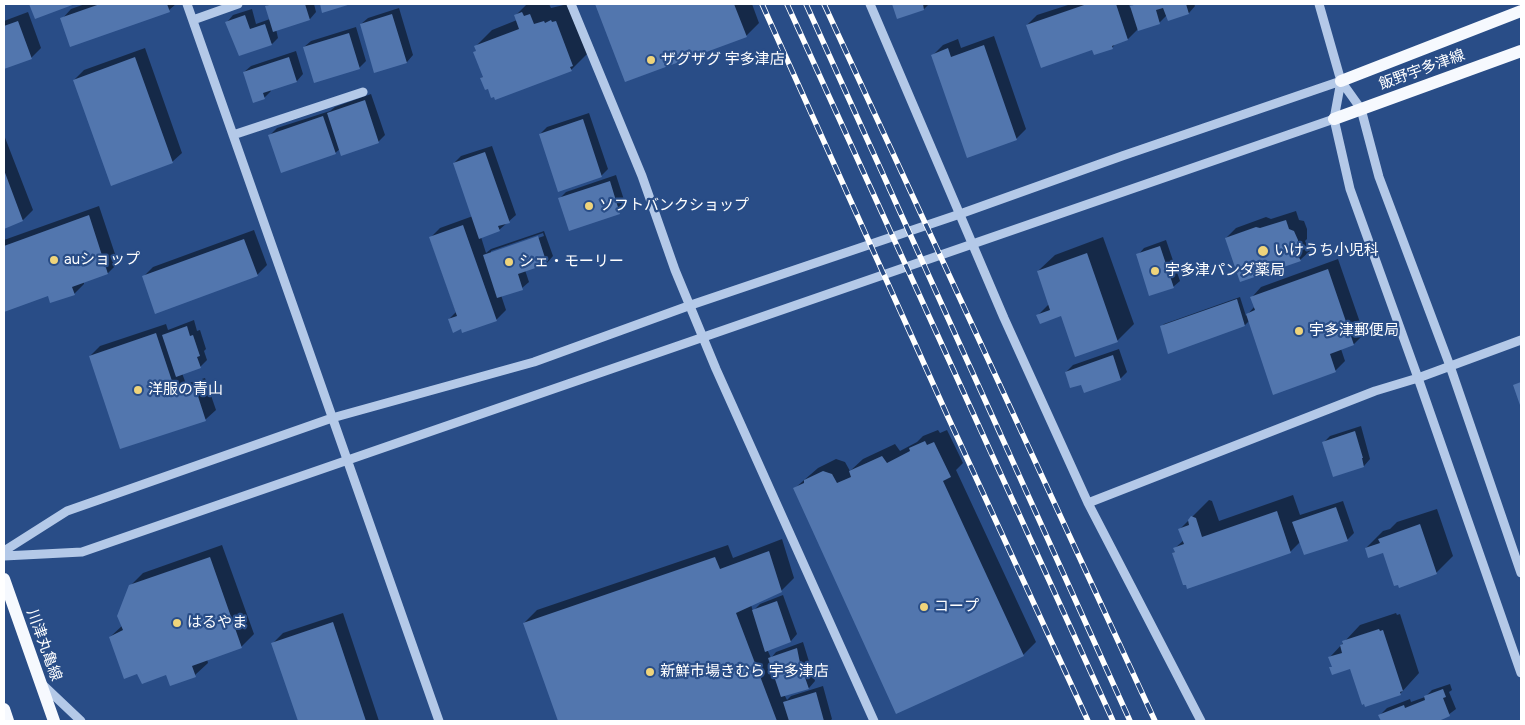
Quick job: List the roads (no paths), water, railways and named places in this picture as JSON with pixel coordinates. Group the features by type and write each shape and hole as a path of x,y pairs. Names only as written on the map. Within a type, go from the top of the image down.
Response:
{"main road":[{"name":"飯野宇多津線","path":"1341,81 1521,11"},
{"name":"飯野宇多津線","path":"1334,119 1521,51"},
{"name":"川津丸亀線","path":"4,579 54,721"},
{"path":"4,709 8,721"}],"street":[{"path":"187,4 439,721"},
{"path":"193,20 238,4"},
{"path":"571,4 642,176 676,270 703,337 874,721"},
{"path":"870,4 1004,318 1088,503 1201,721"},
{"path":"1319,4 1341,81 1361,109 1379,177 1450,366 1521,573"},
{"path":"4,551 67,511 332,418 534,362 691,305 960,214 1341,81"},
{"path":"1341,81 1334,119 1350,189 1521,673"},
{"path":"233,135 363,92"},
{"path":"4,556 82,552 1334,119"},
{"path":"1088,503 1375,391 1418,378 1521,340"},
{"path":"41,684 81,721"}],"railway":[{"path":"762,4 948,417 1088,721"},
{"path":"787,4 1113,721"},
{"path":"806,4 1130,721"},
{"path":"824,4 1155,721"}],"place":[{"name":"ザグザグ 宇多津店","path":"651,60"},
{"name":"ソフトバンクショップ","path":"589,206"},
{"name":"いけうち小児科","path":"1263,251"},
{"name":"auショップ","path":"54,260"},
{"name":"シェ・モーリー","path":"509,262"},
{"name":"宇多津パンダ薬局","path":"1155,271"},
{"name":"宇多津郵便局","path":"1299,331"},
{"name":"洋服の青山","path":"138,390"},
{"name":"コープ","path":"924,607"},
{"name":"はるやま","path":"177,623"},
{"name":"新鮮市場きむら 宇多津店","path":"650,672"}]}
